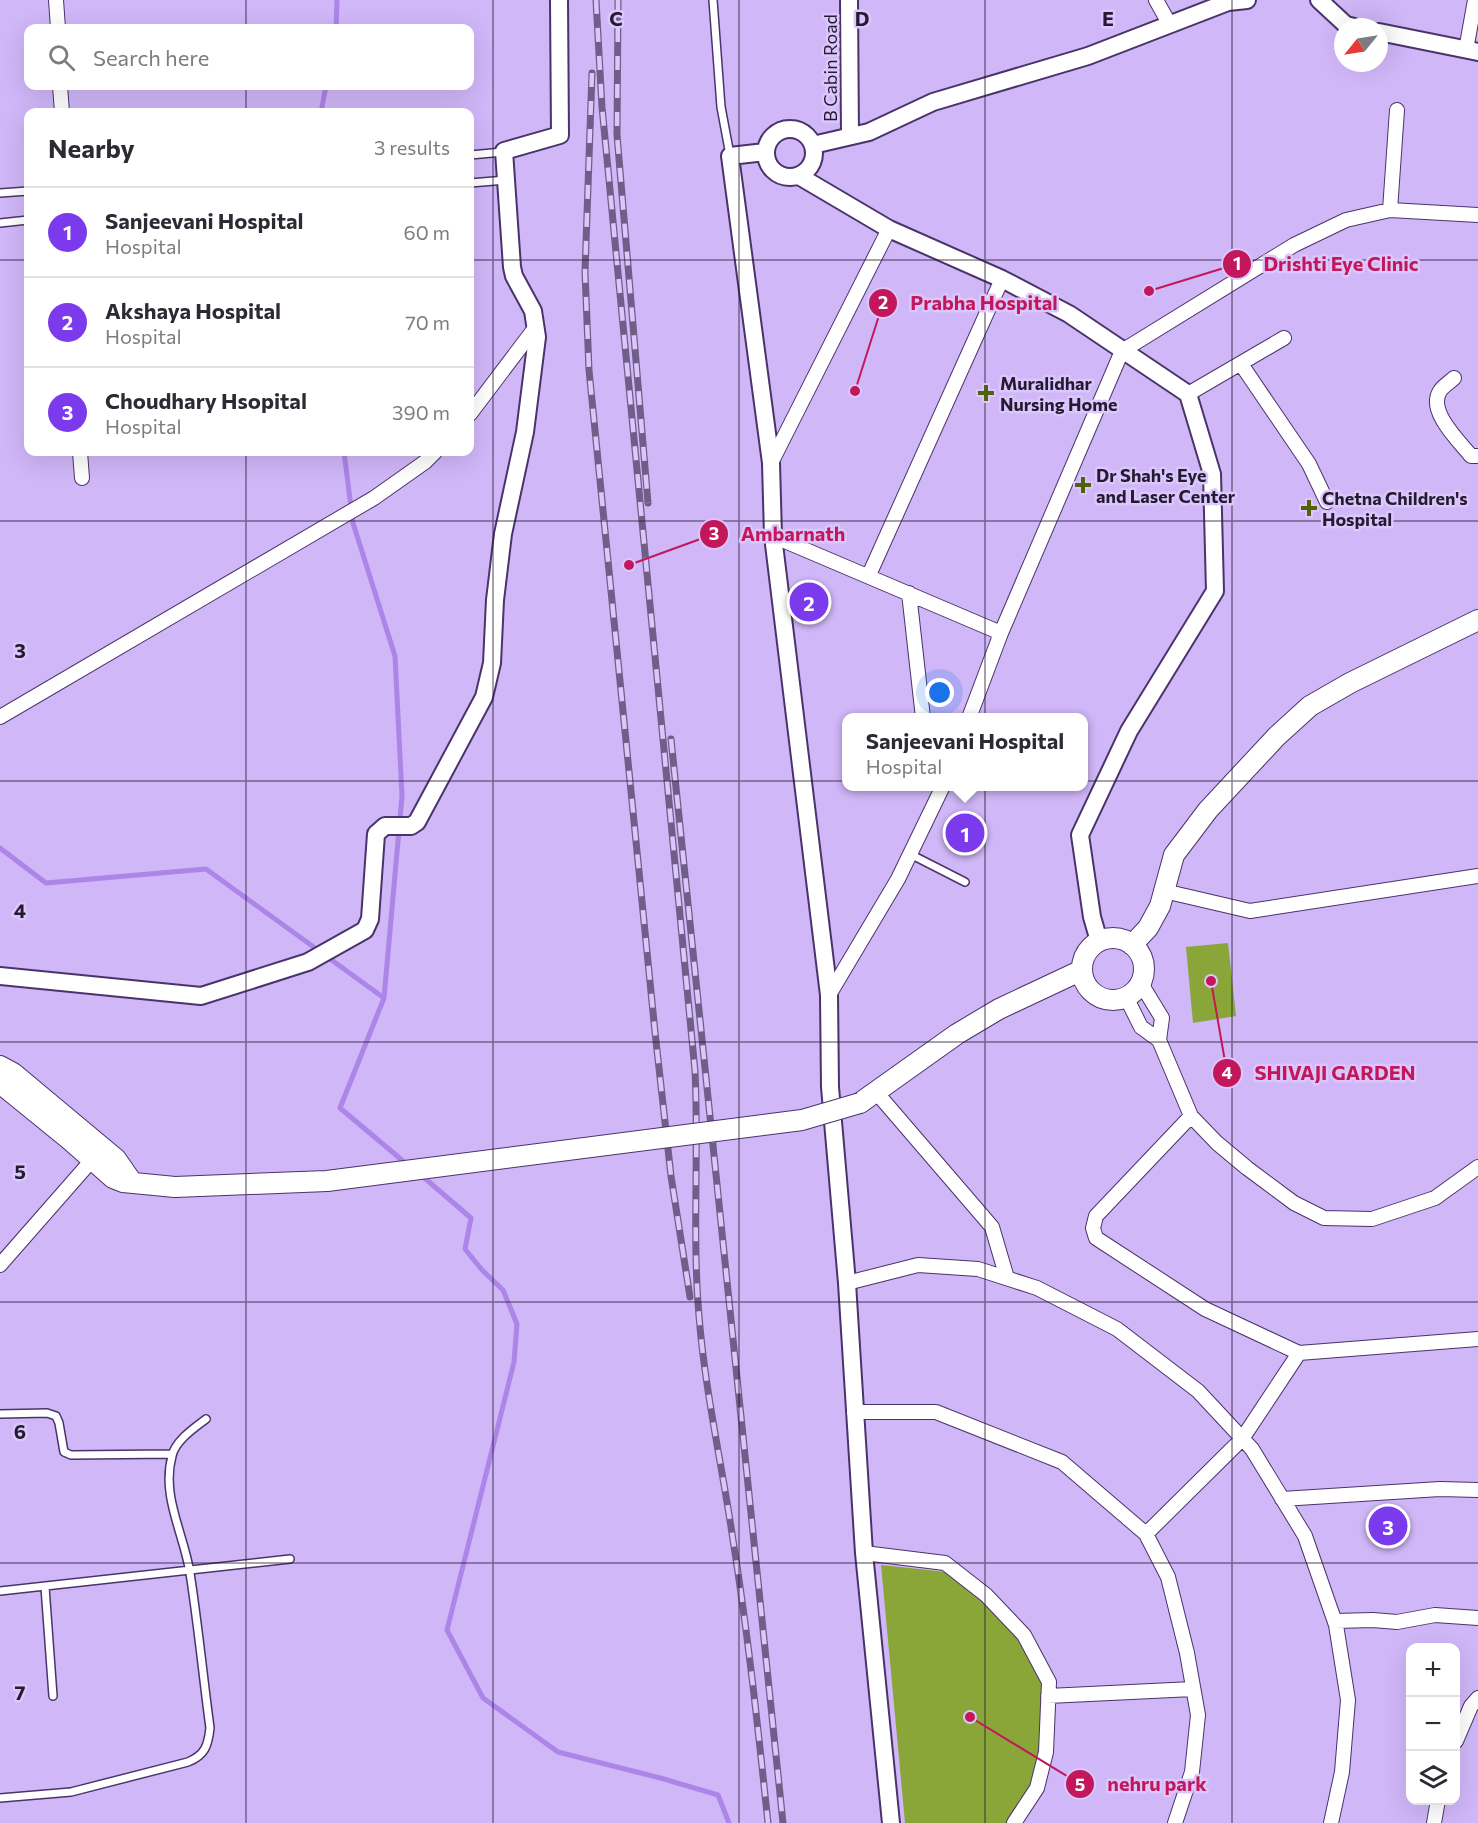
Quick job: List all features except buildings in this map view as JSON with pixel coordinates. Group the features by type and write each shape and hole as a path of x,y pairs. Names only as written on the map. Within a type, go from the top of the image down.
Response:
{"main road":[{"path":"1132,945 1148,928 1160,906 1174,855 1208,810 1277,736 1310,706 1350,683 1478,620"},
{"path":"1116,938 1132,945 1142,960 1144,968 1140,982 1134,992 1126,997 1109,1000 1093,993 1087,986 1082,970 1083,961 1086,953 1099,941 1116,938"},
{"path":"0,1083 113,1178 123,1182 175,1187 327,1181 802,1120 860,1103 957,1034 999,1009 1082,970"},
{"path":"0,1066 13,1072 116,1160 132,1182"}],"street":[{"path":"56,0 58,24"},
{"path":"0,976 201,996 308,962 365,930 370,919 376,834 385,826 411,826 417,822 484,697 492,663 495,600 503,534 525,432 537,338 533,311 514,276 504,152 560,135 559,0"},
{"name":"B Cabin Road","path":"849,0 850,136"},
{"path":"1156,0 1170,25"},
{"path":"813,145 869,132 933,102 1088,56 1228,2 1248,0"},
{"path":"1319,0 1338,18"},
{"path":"1388,34 1472,51 1475,0"},
{"path":"60,90 62,108"},
{"path":"1390,210 1397,110"},
{"path":"799,176 811,165 814,158 813,145 807,135 800,131 784,129 771,138 765,152 770,167 776,173 783,177 799,176 890,229 1002,279 1069,314 1188,394 1212,474 1215,591 1129,731 1080,835 1092,917 1099,941"},
{"path":"765,152 730,156 771,463 773,536 830,995 830,1087 847,1283 864,1553 891,1823"},
{"path":"971,713 1001,633 1122,351 1294,245 1346,220 1390,210 1478,215"},
{"path":"771,463 890,229"},
{"path":"869,575 1002,279"},
{"path":"474,409 536,328"},
{"path":"1188,394 1284,338"},
{"path":"1240,363 1309,464 1328,502"},
{"path":"1454,378 1439,392 1437,409 1448,429 1471,456 1478,456"},
{"path":"80,456 82,478"},
{"path":"1,715 374,498 431,456"},
{"path":"773,536 1001,633"},
{"path":"909,593 923,713"},
{"path":"830,995 898,879 940,791"},
{"path":"1164,891 1250,911 1478,876"},
{"path":"1140,982 1162,1018 1159,1041"},
{"path":"1126,997 1141,1027 1159,1041 1191,1116 1217,1143 1247,1168 1294,1203 1324,1218 1372,1220 1435,1198 1478,1167"},
{"path":"876,1092 992,1227 1007,1278"},
{"path":"1191,1116 1096,1216 1093,1228 1096,1238 1205,1309 1299,1353 1478,1339"},
{"path":"0,1265 92,1160"},
{"path":"847,1283 918,1265 978,1269 1037,1288 1117,1329 1198,1391 1252,1449 1305,1536 1335,1622 1348,1700 1342,1772 1331,1823"},
{"path":"1146,1534 1242,1439 1299,1353"},
{"path":"854,1412 936,1412 1062,1462 1146,1534 1168,1577 1187,1653 1198,1715 1192,1772 1175,1823"},
{"path":"1282,1499 1440,1489 1478,1490"},
{"path":"864,1553 945,1563 986,1595 1024,1635 1049,1682 1046,1752 1037,1788 1014,1823"},
{"path":"1335,1622 1373,1620 1397,1622 1435,1616 1478,1618"},
{"path":"1048,1696 1193,1689"},
{"path":"1460,1730 1471,1706 1478,1698"},
{"path":"1434,1823 1437,1805"}],"lane":[{"path":"713,0 721,107 730,156"},
{"path":"474,155 504,152"},
{"path":"474,183 506,180"},
{"path":"0,193 24,191"},
{"path":"0,223 24,220"},
{"path":"910,855 965,882"},
{"path":"0,1414 52,1413 60,1423 64,1452 71,1455 172,1454"},
{"path":"0,1798 71,1792 188,1762 205,1751 210,1728 190,1571 170,1493 172,1454 181,1441 206,1419"},
{"path":"0,1591 290,1559"},
{"path":"45,1587 53,1696"}],"green space":[{"path":"1228,943 1236,1016 1193,1023 1186,947"},
{"path":"881,1565 947,1572 986,1602 1022,1639 1045,1684 1043,1750 1035,1777 1007,1823 905,1823"}],"waterway":[{"path":"336,24 337,0"},
{"path":"322,108 325,90"},
{"path":"345,456 353,523 395,656 402,796 384,998"},
{"path":"0,848 46,883 206,869 384,998 340,1108 409,1166"},
{"path":"421,1175 471,1218 465,1249 482,1270 503,1290 517,1324 514,1362 447,1630 483,1698 558,1752 718,1795 729,1823"}],"railway":[{"path":"596,0 602,107 695,1071 696,1255 699,1316 709,1400 729,1512 743,1611 768,1823"},
{"path":"618,0 617,135 648,503"},
{"path":"592,73 585,272 589,370 655,1032 671,1176 690,1297"},
{"path":"671,739 783,1823"}],"place":[{"name":"Drishti Eye Clinic","path":"1149,291"},
{"name":"Prabha Hospital","path":"855,391"},
{"name":"Muralidhar Nursing Home","path":"986,393"},
{"name":"Dr Shah's Eye and Laser Center","path":"1083,485"},
{"name":"Chetna Children's Hospital","path":"1309,508"},
{"name":"Ambarnath","path":"629,565"},
{"name":"Akshaya Hospital","path":"809,602"},
{"name":"Sanjeevani Hospital","path":"965,833"},
{"name":"SHIVAJI GARDEN","path":"1211,981"},
{"name":"Choudhary Hsopital","path":"1388,1526"},
{"name":"nehru park","path":"970,1717"}]}
